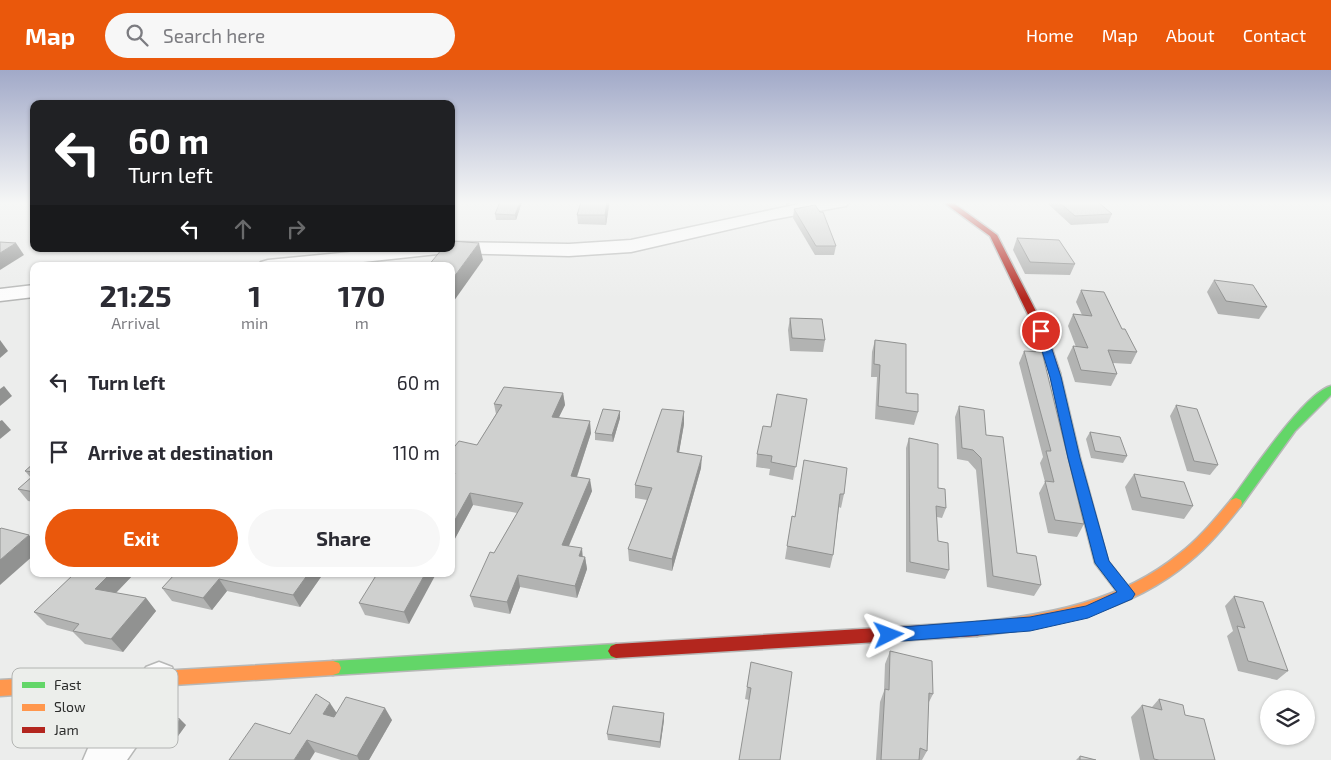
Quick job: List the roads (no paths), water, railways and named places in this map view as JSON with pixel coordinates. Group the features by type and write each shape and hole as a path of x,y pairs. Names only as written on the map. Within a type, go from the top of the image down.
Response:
{"street":[{"path":"455,248 569,250 631,246 684,234"},
{"path":"992,234 1041,331 1056,377 1074,458 1102,563 1127,594"},
{"path":"308,262 410,252"},
{"path":"0,295 30,291"},
{"path":"178,678 923,633 1021,625 1088,612 1127,594 1163,574 1198,547 1244,494 1306,410 1331,389"},
{"path":"104,760 113,748"}]}
